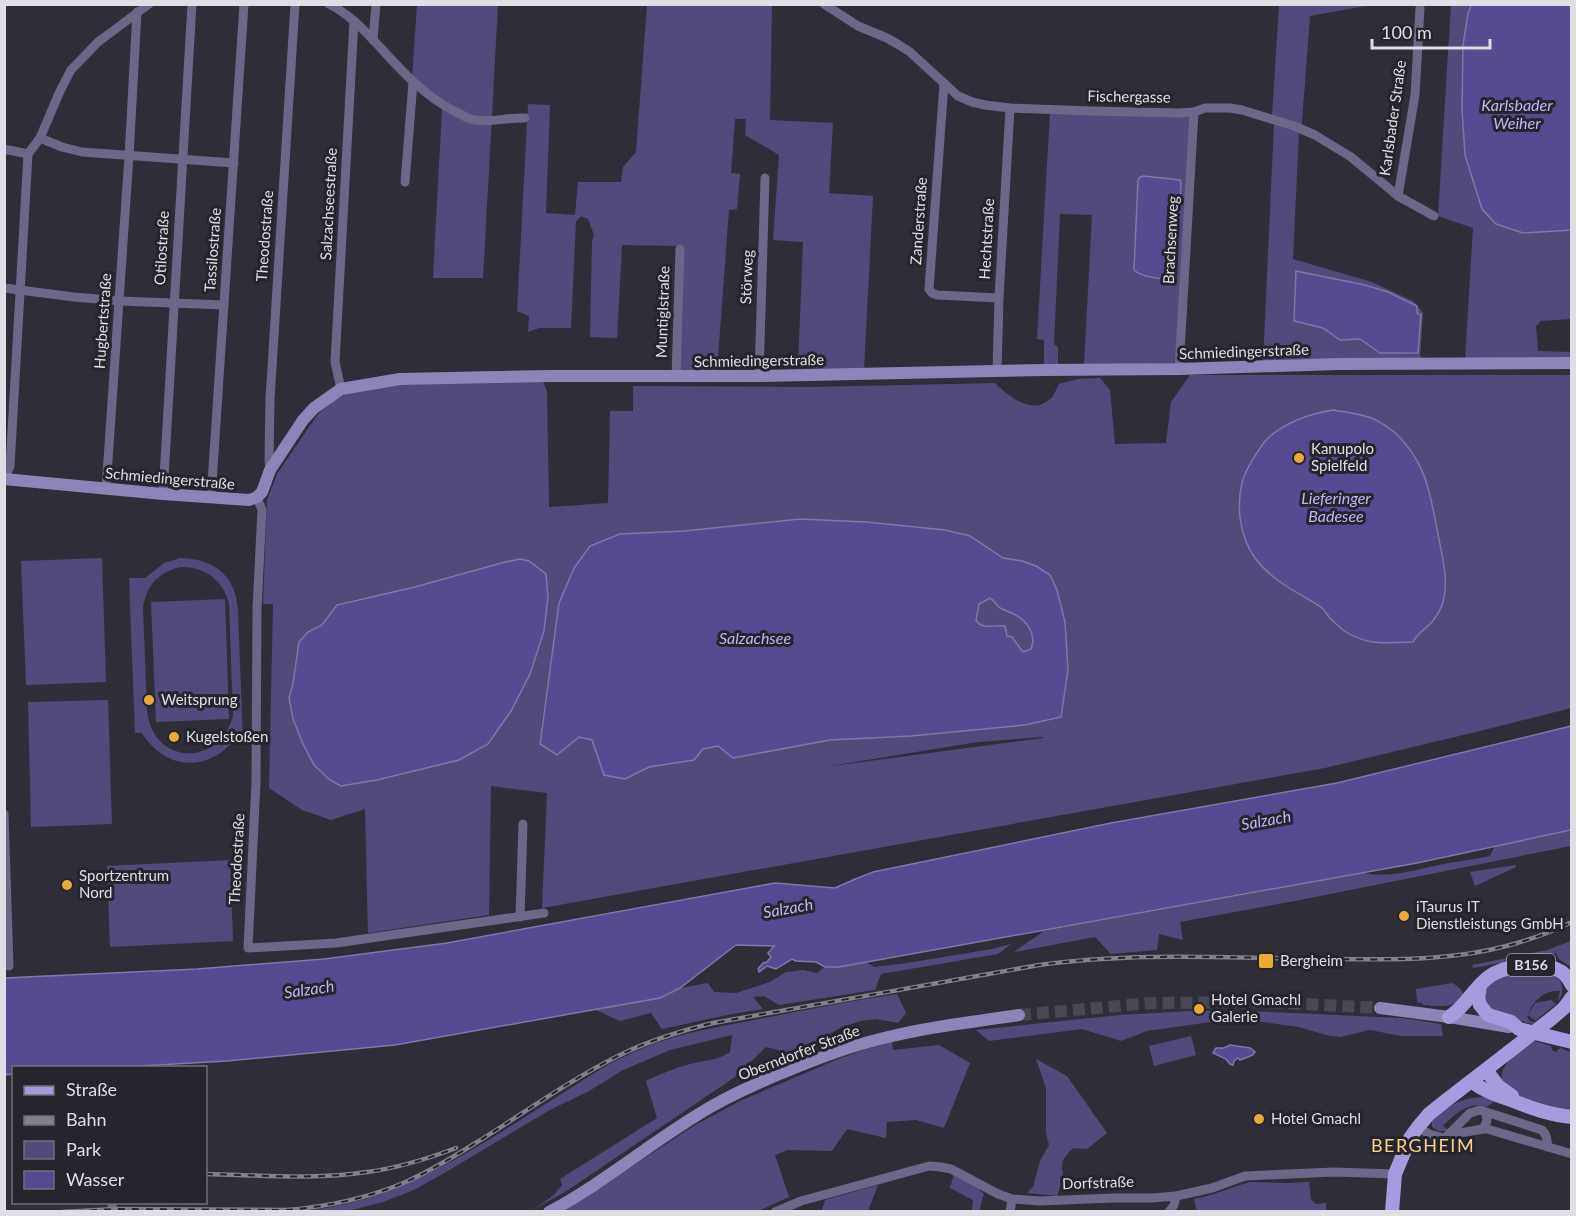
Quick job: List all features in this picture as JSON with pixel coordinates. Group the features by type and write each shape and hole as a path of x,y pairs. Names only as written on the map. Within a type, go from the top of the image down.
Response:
{"main road":[{"name":"B156","path":"1479,986 1499,971 1520,966 1539,965 1565,974 1572,985"},
{"path":"1449,1017 1463,1007 1479,986"},
{"path":"1479,986 1478,999 1483,1010 1493,1017 1511,1022 1519,1029 1570,1042"},
{"path":"1392,1212 1395,1174 1410,1138 1418,1127 1429,1114 1551,1019 1564,1008 1572,997"},
{"path":"1486,1070 1498,1086 1514,1097 1545,1109 1572,1115"},
{"path":"1472,1082 1487,1091 1528,1108 1558,1116 1572,1115"}],"street":[{"path":"5,479 10,466 28,154 40,138 71,70 98,42 149,4"},
{"name":"Otilostraße","path":"163,494 192,4"},
{"name":"Tassilostraße","path":"211,498 244,4"},
{"name":"Theodostraße","path":"270,470 270,399 295,4"},
{"path":"329,4 354,21 429,96 470,119 525,118"},
{"path":"373,40 376,4"},
{"name":"Fischergasse","path":"824,4 858,26 899,45 958,96 972,102 1010,108 1102,112 1179,113 1194,112 1205,108 1242,110 1315,135 1352,157 1398,196 1434,216"},
{"name":"Karlsbader Straße","path":"1398,196 1414,95 1420,8"},
{"name":"Hugbertstraße","path":"106,489 137,12"},
{"name":"Salzachseestraße","path":"340,389 335,362 354,21"},
{"path":"405,182 413,82"},
{"name":"Zanderstraße","path":"944,84 929,289 937,295 999,298"},
{"name":"Hechtstraße","path":"997,371 1010,108"},
{"name":"Brachsenweg","path":"1179,369 1194,112"},
{"path":"40,138 82,152 234,162"},
{"path":"4,148 28,154"},
{"name":"Störweg","path":"759,376 765,177"},
{"name":"Muntiglstraße","path":"676,377 680,249"},
{"path":"4,288 120,301 224,305"},
{"name":"Schmiedingerstraße","path":"5,479 211,498 249,500 257,498 266,484 270,470 303,420 314,408 340,389 399,379 759,376 1338,364 1572,363"},
{"name":"Theodostraße","path":"257,498 262,510 255,793 248,948 336,943 544,913"},
{"path":"4,814 9,966"},
{"path":"520,917 523,824"},
{"path":"1380,1008 1519,1029"},
{"name":"Oberndorfer Straße","path":"549,1212 590,1187 678,1126 755,1083 831,1053 879,1039 909,1032 1020,1015"},
{"path":"1418,1127 1429,1134 1444,1138 1470,1113 1480,1110 1542,1130 1546,1134 1547,1147"},
{"path":"1483,1129 1487,1121 1486,1113"},
{"path":"1448,1135 1487,1129 1572,1154"},
{"name":"Dorfstraße","path":"775,1212 801,1201 929,1166 951,1169 1012,1199 1040,1201 1176,1196 1212,1188 1245,1176 1334,1172 1395,1174"},
{"path":"1169,1212 1176,1196"},
{"path":"1010,1212 1012,1199"}],"green space":[{"path":"417,5 498,5 483,278 433,278 442,109 412,78"},
{"path":"647,5 772,5 770,120 833,123 829,193 873,196 864,370 798,368 803,242 773,240 779,155 745,135 746,119 735,119 731,173 740,174 737,209 729,210 717,371 678,370 682,246 622,245 617,338 590,337 594,235 588,219 581,216 576,221 571,328 539,328 528,332 529,316 517,311 528,104 550,105 546,213 575,215 578,182 621,182 623,167 636,152"},
{"path":"1279,5 1371,5 1310,16 1302,122 1299,132 1293,259 1372,282 1413,301 1423,313 1420,360 1263,362 1274,124 1272,115","holes":["1421,315 1418,353 1380,353 1360,339 1339,340 1323,328"]},
{"path":"1451,5 1471,5 1463,45 1462,109 1465,155 1482,209 1523,233 1571,230 1571,319 1541,321 1536,326 1538,351 1571,352 1571,360 1465,361 1473,228 1438,216"},
{"path":"1050,112 1189,115 1191,118 1177,360 1173,363 1084,365 1092,215 1060,214 1054,344 1058,347 1058,365 1044,366 1044,340 1037,339","holes":["1144,176 1179,180 1181,183 1174,277"]},
{"path":"1190,375 1571,375 1571,708 1325,768 542,908 547,793 491,786 489,915 368,933 365,809 331,820 302,810 269,788 273,604 263,604 267,500 277,474 318,414 344,395 366,388 395,385 543,381 547,392 549,507 608,503 610,411 633,411 633,386 812,387 995,383 1013,398 1035,406 1051,399 1059,384 1078,379 1100,378 1110,390 1115,444 1166,443 1171,402","holes":["800,519 866,522 945,530 970,536 1003,558 1036,566 1065,622 1068,670 1061,717 1025,725 911,736 830,740 734,758 718,746 703,749 694,760 649,767 625,779 604,775 592,740 541,727 559,603 620,534 684,531","520,559 529,561 546,574 459,760 377,780 341,786 289,698 308,632 322,625 337,604 415,587","1043,737 824,767 978,742"]},
{"path":"102,558 106,682 26,685 21,561"},
{"path":"181,558 193,559 213,566 222,572 233,588 238,611 243,742 230,745 215,756 194,763 174,760 164,755 148,742 142,733 135,733 129,578 145,578 164,563","holes":["190,568 205,572 217,581 229,603 233,716 226,733 214,745 201,752 187,753 173,750 161,742 152,729 147,711 143,608 147,593 160,576 173,569"]},
{"path":"990,598 1030,628 1033,638 1031,649 1023,652 1012,637 1007,636 994,625 984,626 976,620 979,603"},
{"path":"225,599 229,719 156,722 151,602"},
{"path":"108,700 112,824 31,827 28,702"},
{"path":"1571,830 1571,846 1180,922 1183,940 1159,934 1157,950 1111,954 1095,937 1014,952 1044,931 1364,873 1381,875 1399,873 1490,856 1495,846"},
{"path":"230,860 233,941 110,947 107,866"},
{"path":"1516,865 1475,886 1470,872"},
{"path":"1571,941 1571,967 1559,959 1556,953 1473,968 1472,965 1547,950"},
{"path":"1011,944 998,954 881,974 875,990 779,1005 764,996 753,997 763,1009 662,1029 651,1013 620,1021 594,1009 660,998 680,988 708,983 714,992 736,993 770,982 786,972 803,970 817,973 825,967 866,962 874,967 907,963"},
{"path":"1526,971 1553,974 1562,986 1562,994 1558,1001 1560,991 1554,991 1544,994 1533,1005 1527,1017 1530,1021 1535,1022 1533,1024 1499,1016 1484,1001 1484,992 1491,982"},
{"path":"1452,983 1457,985 1464,997 1459,1001 1440,1006 1423,1005 1417,1002 1416,989"},
{"path":"897,994 906,1013 898,1023 877,1019 861,1021 842,1027 803,1049 787,1052 766,1047 735,1077 568,1190 533,1210 554,1195 562,1185 560,1179 657,1118 646,1081 679,1067 725,1055 730,1052 732,1035 670,1050 623,1070 414,1190 356,1209 300,1211 336,1206 370,1197 435,1170 467,1153 601,1069 659,1042 721,1026"},
{"path":"1551,1000 1556,1004 1535,1021 1528,1015 1535,1003"},
{"path":"1248,1011 1402,1018 1441,1024 1443,1036 1401,1036 1370,1030 1340,1037 1299,1027 1256,1021 1218,1021 1147,1031 1121,1041 1082,1029 989,1041 976,1030 1120,1015"},
{"path":"1191,1036 1196,1055 1154,1066 1149,1046"},
{"path":"1535,1041 1551,1046 1556,1052 1560,1048 1571,1052 1571,1110 1525,1099 1502,1083 1503,1070 1507,1063 1523,1048"},
{"path":"892,1042 893,1050 939,1045 970,1063 944,1128 916,1120 887,1122 886,1138 847,1129 832,1151 788,1150 775,1155 789,1197 758,1211 561,1212 695,1125 740,1101 838,1059"},
{"path":"1036,1059 1067,1076 1107,1133 1087,1149 1073,1148 1066,1156 1062,1163 1063,1176 1058,1196 1027,1193 1033,1187 1040,1161 1049,1145 1046,1133 1046,1088"},
{"path":"1485,1097 1510,1106 1494,1102 1486,1107 1475,1105 1452,1117 1443,1126 1447,1131 1438,1131 1432,1127 1432,1119 1451,1106 1463,1100"},
{"path":"954,1174 984,1194 979,1211 972,1211 973,1200 950,1188"},
{"path":"1250,1182 1309,1182 1311,1199 1316,1204 1326,1203 1326,1211 1197,1211 1194,1199"},
{"path":"878,1185 868,1211 818,1211 822,1210 825,1200"}],"water":[{"name":"Karlsbader Weiher","path":"1471,5 1571,5 1571,230 1523,233 1496,224 1482,209 1465,155 1462,109 1463,45"},
{"path":"1144,176 1180,180 1181,183 1174,277 1147,276 1134,270 1138,180"},
{"path":"1296,271 1365,285 1388,292 1417,306 1417,313 1421,315 1418,353 1380,353 1360,339 1340,340 1323,328 1294,321"},
{"name":"Lieferinger Badesee","path":"1333,410 1369,417 1393,431 1413,454 1425,478 1444,568 1445,594 1432,622 1413,642 1368,641 1343,630 1321,607 1285,586 1269,573 1255,558 1246,541 1241,522 1240,492 1244,475 1256,454 1267,439 1289,423 1306,416"},
{"name":"Salzachsee","path":"800,519 866,522 945,530 970,536 1003,558 1036,566 1050,575 1057,590 1065,622 1068,670 1061,717 1025,725 911,736 830,740 733,758 718,746 703,749 694,760 649,767 625,779 604,775 592,740 579,737 557,755 540,744 559,603 574,568 590,546 620,534 684,531","holes":["990,598 1000,608 1014,614 1027,624 1033,638 1031,649 1023,652 1012,637 1007,636 1005,626 985,626 976,620 979,604"]},
{"path":"520,559 529,561 546,574 548,597 544,631 530,674 511,711 488,744 459,760 377,780 341,786 330,780 314,765 293,719 289,698 299,642 308,632 322,625 337,605"},
{"name":"Salzach","path":"1571,726 1571,830 1417,863 839,967 825,967 816,962 792,959 776,969 767,966 759,972 758,969 771,957 768,953 774,946 736,945 680,988 660,998 395,1045 227,1061 140,1066 12,1066 12,1074 5,1075 5,978 197,969 324,959 447,943 775,883 835,888 873,872 1111,823 1337,783"},
{"path":"1230,1045 1250,1048 1255,1052 1240,1060 1238,1058 1233,1065 1213,1053 1216,1048"}],"tunnel":[{"path":"1019,1015 1151,1003 1267,1002 1380,1008"}],"railway":[{"path":"62,1212 114,1209 286,1210 315,1207 373,1194 401,1184 438,1166 563,1087 618,1056 664,1037 713,1023 1039,965 1074,961 1146,957 1390,959 1451,956 1511,945 1572,922"},
{"path":"207,1174 327,1176 347,1174 401,1166 456,1148"}],"place":[{"name":"Kanupolo Spielfeld","path":"1299,458"},
{"name":"Weitsprung","path":"149,700"},
{"name":"Kugelstoßen","path":"174,737"},
{"name":"Sportzentrum Nord","path":"67,885"},
{"name":"iTaurus IT Dienstleistungs GmbH","path":"1404,916"},
{"name":"Bergheim","path":"1266,961"},
{"name":"Hotel Gmachl Galerie","path":"1199,1009"},
{"name":"Hotel Gmachl","path":"1259,1119"}],"district":[{"name":"BERGHEIM","path":"1423,1146"}]}
